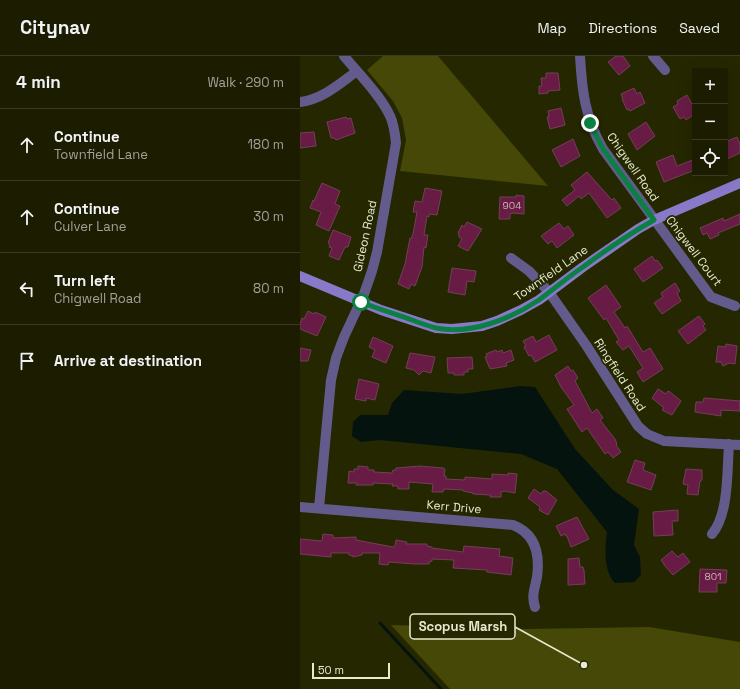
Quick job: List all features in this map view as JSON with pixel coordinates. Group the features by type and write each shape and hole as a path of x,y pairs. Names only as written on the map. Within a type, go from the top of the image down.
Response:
{"street":[{"name":"Gideon Road","path":"319,508 331,380 336,358 344,337 361,302 372,271 377,252 396,143 395,131 390,116 383,103 344,56"},
{"name":"Chigwell Road","path":"580,56 586,111 598,140 654,220"},
{"path":"653,56 665,70"},
{"path":"300,102 309,101 322,96 357,71"},
{"name":"Townfield Lane","path":"300,276 381,310 436,328 466,329 482,326 520,310 549,292 638,229 654,220 740,183"},
{"name":"Chigwell Court","path":"654,220 711,296 735,306"},
{"name":"Ringfield Road","path":"511,258 530,271 549,292 586,345 638,426 647,434 664,441 740,445"},
{"path":"712,534 720,521 724,510 728,444"},
{"name":"Kerr Drive","path":"300,507 513,525 521,528 532,539 538,560 533,592 535,607"}],"shaded area":[{"path":"383,56 438,56 548,186 400,171 406,140 402,118 393,101 367,70"},
{"path":"520,386 535,387 575,449 613,490 639,509 634,545 640,557 641,575 634,582 615,583 611,578 608,572 606,559 607,532 557,469 521,454 380,440 361,442 352,436 353,422 360,415 388,415 392,403 404,390 462,394"},
{"path":"391,625 526,629 649,627 740,642 740,689 450,689"}],"building":[{"path":"616,56 623,56 630,66 619,75 608,62"},
{"path":"546,73 558,73 560,90 548,91 548,93 539,94 539,86 542,86 541,78 546,78"},
{"path":"634,88 637,94 640,92 645,103 630,111 629,109 627,110 621,94"},
{"path":"687,95 692,104 692,116 686,120 684,117 680,119 673,107 678,104 677,101"},
{"path":"561,108 565,125 550,129 547,117 549,117 548,111"},
{"path":"346,117 347,119 351,118 355,133 336,140 331,138 327,122"},
{"path":"646,122 655,136 637,150 628,134"},
{"path":"314,132 316,146 300,148 300,133"},
{"path":"737,137 740,144 740,153 728,159 728,141"},
{"path":"573,139 580,156 561,167 552,150"},
{"path":"673,155 677,166 692,160 692,171 664,182 656,162"},
{"path":"587,172 612,200 614,198 621,208 607,218 589,193 581,199 579,196 567,206 562,200 575,190 571,185"},
{"path":"322,183 340,191 335,204 340,206 329,231 316,225 321,212 310,208"},
{"path":"425,188 442,191 437,215 429,214 429,217 427,216 424,235 428,235 426,248 424,247 422,267 415,286 411,284 409,289 398,284 405,264 410,238 411,239 413,234 417,212 413,212 415,201 422,202"},
{"path":"516,195 524,196 524,214 513,213 510,214 510,219 499,219 500,197 516,197"},
{"path":"740,214 740,224 718,233 719,235 710,239 707,233 703,235 700,228 723,218 724,221"},
{"path":"467,222 482,229 468,251 458,246 462,239 459,237 458,233 462,225 464,227"},
{"path":"559,223 564,229 568,226 574,235 557,248 552,241 548,244 541,236"},
{"path":"333,230 351,237 348,247 345,247 339,260 329,256 332,248 329,247 330,245 328,243"},
{"path":"652,256 663,268 643,282 634,269"},
{"path":"452,268 476,271 474,282 467,281 465,295 448,292"},
{"path":"675,283 680,291 677,293 681,301 662,314 654,303 663,297 661,293"},
{"path":"606,285 621,307 614,312 625,328 627,326 643,352 650,348 663,369 643,382 637,372 643,368 629,346 623,350 616,342 619,340 606,318 604,320 588,298"},
{"path":"308,311 314,314 315,312 326,317 317,336 300,329 302,318 304,319"},
{"path":"699,316 705,324 703,326 706,330 688,344 678,331"},
{"path":"549,335 557,350 535,362 531,355 529,356 524,347 526,346 523,341 533,336 536,342"},
{"path":"373,337 393,346 386,363 372,357 375,350 369,347"},
{"path":"726,344 737,346 735,364 729,363 723,366 721,362 716,362 718,346 725,347"},
{"path":"300,348 311,350 308,361 300,361"},
{"path":"496,350 497,352 502,350 503,353 511,350 514,360 506,363 507,366 490,369 485,357 487,356 486,354"},
{"path":"410,353 435,357 431,373 423,371 419,375 414,370 406,368"},
{"path":"472,357 473,369 468,369 468,372 464,372 464,375 454,375 454,373 448,373 447,358"},
{"path":"568,366 571,371 573,370 578,378 575,381 592,413 597,409 603,418 600,420 615,439 616,445 621,452 613,458 608,452 605,454 587,428 582,432 567,409 574,405 561,387 555,375"},
{"path":"359,379 379,384 375,400 366,398 366,401 355,399"},
{"path":"658,389 666,394 668,391 670,392 681,401 672,415 662,410 664,408 652,398"},
{"path":"704,398 740,401 740,411 721,410 721,416 695,412 696,402 703,402"},
{"path":"635,460 645,463 643,470 656,475 651,490 627,482"},
{"path":"358,466 368,467 368,470 374,470 374,472 392,473 393,470 396,470 396,468 420,466 443,468 445,469 444,476 446,476 446,479 465,480 465,477 492,479 492,474 517,474 515,493 504,491 501,492 501,497 490,497 491,495 473,494 463,490 444,489 443,492 432,492 433,484 409,482 409,489 398,489 398,486 392,486 393,484 373,483 373,485 356,485 357,483 348,483 349,471 354,472 354,469 358,469"},
{"path":"686,469 702,470 702,480 700,481 698,495 687,494 688,485 683,484"},
{"path":"534,489 541,494 543,491 546,491 557,500 548,515 539,510 540,507 528,498"},
{"path":"678,510 678,521 672,521 673,535 654,536 653,512"},
{"path":"577,517 589,539 571,547 567,536 565,534 561,536 556,526"},
{"path":"323,534 333,535 333,538 356,537 356,540 393,547 395,546 396,540 407,542 406,544 427,544 427,546 432,548 463,552 464,546 500,549 499,556 513,558 511,575 487,572 487,570 453,568 454,560 432,559 429,564 389,562 388,565 379,564 380,553 362,553 362,555 353,557 349,555 349,553 331,553 331,557 300,554 300,539 322,541"},
{"path":"672,551 678,557 683,553 690,562 673,575 661,560"},
{"path":"579,558 580,567 583,567 584,570 585,584 568,585 568,559"},
{"path":"700,569 727,570 726,583 717,583 717,592 699,592"}],"waterway":[{"path":"380,623 441,689"}],"place":[{"name":"Scopus Marsh","path":"584,665"}],"route":[{"path":"361,302 436,328 466,329 482,326 496,321 539,300 582,267 638,229 654,220 603,149 590,123"}]}
